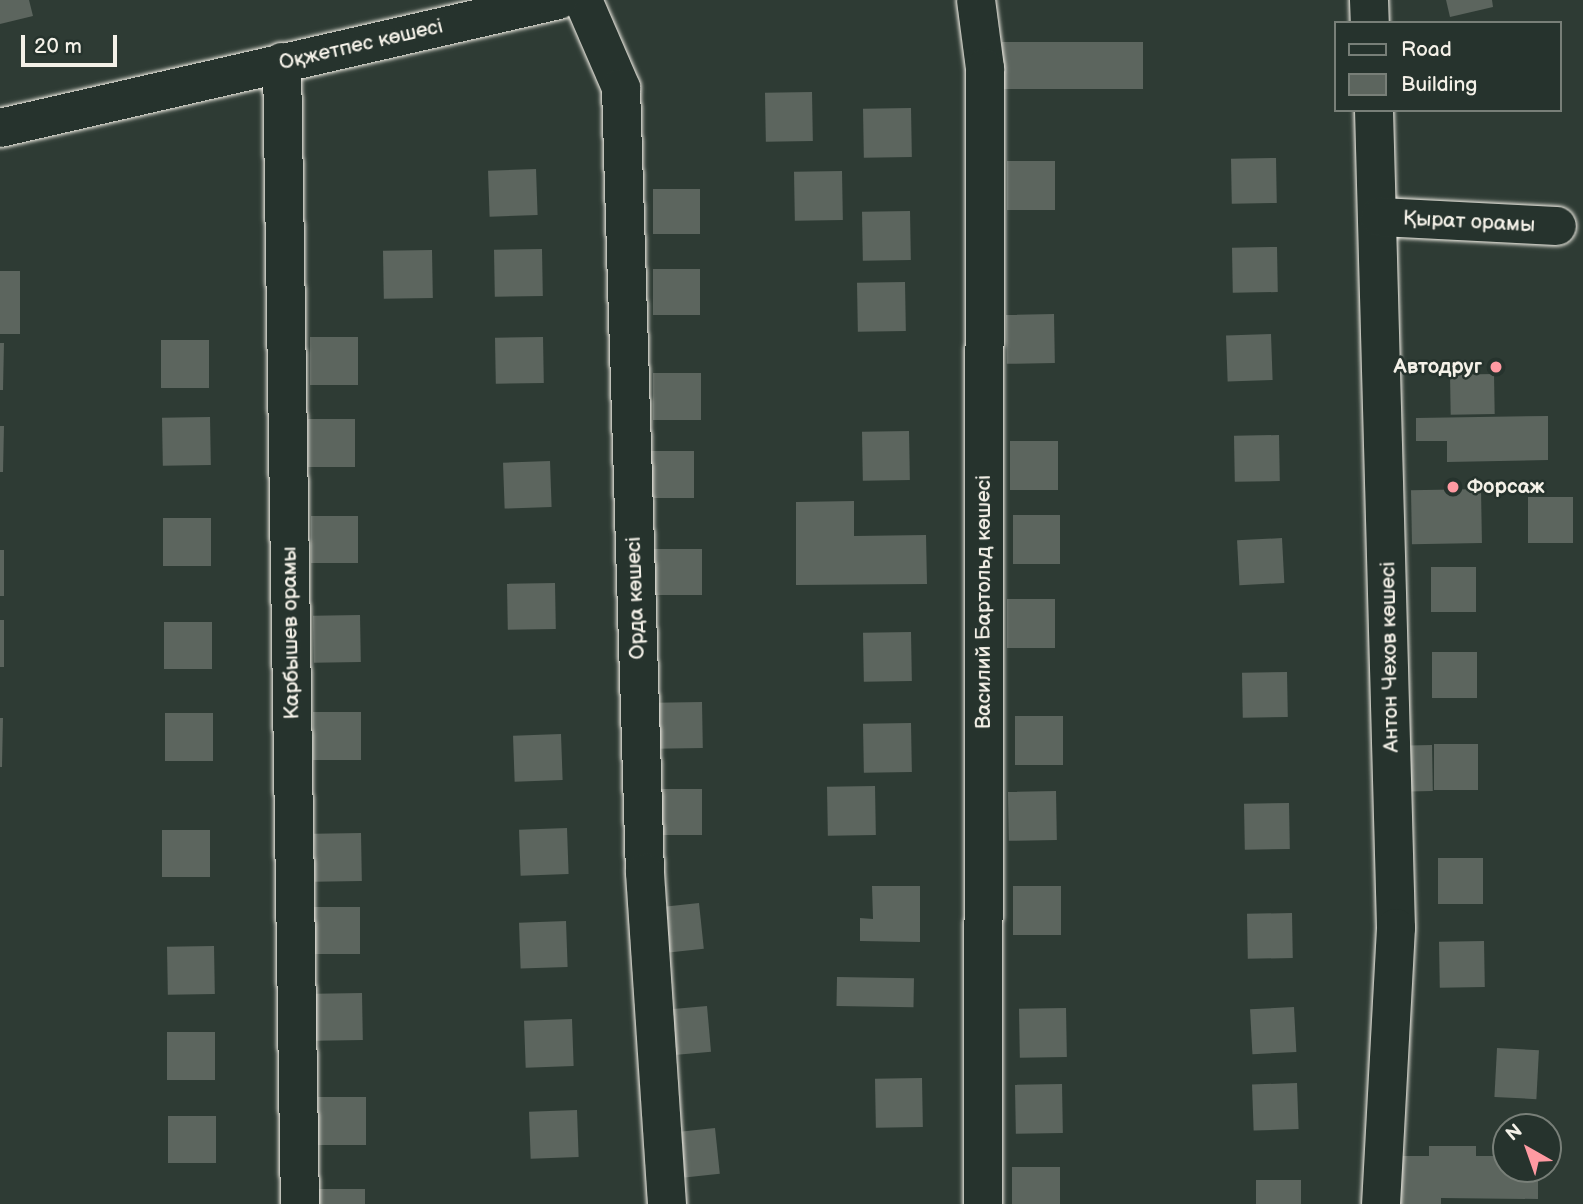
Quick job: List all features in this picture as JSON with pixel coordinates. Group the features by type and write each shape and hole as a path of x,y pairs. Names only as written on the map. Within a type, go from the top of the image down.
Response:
{"street":[{"name":"Оқжетпес көшесі","path":"0,128 282,62 497,7 559,0"},
{"name":"Орда көшесі","path":"583,0 621,88 645,873 667,1204"},
{"name":"Василий Бартольд көшесі","path":"976,0 985,68 983,1204"},
{"path":"1369,0 1370,21"},
{"name":"Карбышев орамы","path":"282,62 300,1204"},
{"name":"Антон Чехов көшесі","path":"1374,112 1380,217 1396,928 1381,1204"},
{"name":"Қырат орамы","path":"1380,217 1557,226"}],"building":[{"path":"0,0 29,0 33,16 0,24"},
{"path":"1446,0 1492,0 1493,7 1450,17"},
{"path":"1002,42 1143,42 1143,89 1002,89"},
{"path":"812,92 813,141 766,142 765,93"},
{"path":"911,108 912,157 864,158 863,109"},
{"path":"1276,158 1277,203 1232,204 1231,159"},
{"path":"1007,161 1055,161 1055,210 1007,210"},
{"path":"536,169 538,215 490,217 488,171"},
{"path":"842,171 843,220 795,221 794,172"},
{"path":"653,189 700,189 700,234 653,234"},
{"path":"910,211 911,260 863,261 862,212"},
{"path":"1277,247 1278,292 1233,293 1232,248"},
{"path":"542,249 543,296 495,297 494,250"},
{"path":"432,250 433,298 384,299 383,251"},
{"path":"653,269 700,269 700,315 653,315"},
{"path":"0,271 20,271 20,334 0,334"},
{"path":"905,282 906,331 858,332 857,283"},
{"path":"1054,314 1055,363 1007,364 1006,315"},
{"path":"1271,334 1273,380 1228,382 1226,336"},
{"path":"310,337 358,337 358,385 310,385"},
{"path":"543,337 544,383 496,384 495,338"},
{"path":"161,340 209,340 209,388 161,388"},
{"path":"0,343 4,343 3,390 0,390"},
{"path":"653,373 701,373 701,420 653,420"},
{"path":"1494,374 1495,414 1451,415 1450,375"},
{"path":"1548,416 1548,460 1447,462 1447,441 1416,441 1416,418"},
{"path":"210,417 211,465 163,466 162,418"},
{"path":"308,419 355,419 355,467 308,467"},
{"path":"0,426 4,426 3,472 0,472"},
{"path":"909,431 910,480 863,481 862,432"},
{"path":"1279,435 1280,481 1235,482 1234,436"},
{"path":"1010,441 1058,441 1058,490 1010,490"},
{"path":"646,451 694,451 694,498 646,498"},
{"path":"550,461 552,507 505,509 503,463"},
{"path":"1481,489 1482,543 1412,544 1411,490"},
{"path":"1528,497 1573,497 1573,543 1528,543"},
{"path":"854,501 854,536 926,535 927,584 796,585 796,502"},
{"path":"1013,515 1060,515 1060,564 1013,564"},
{"path":"311,516 358,516 358,563 311,563"},
{"path":"163,518 211,518 211,566 163,566"},
{"path":"1282,538 1284,583 1239,585 1237,540"},
{"path":"654,549 702,549 702,595 654,595"},
{"path":"0,550 4,550 4,596 0,596"},
{"path":"1431,567 1476,567 1476,612 1431,612"},
{"path":"555,583 556,629 508,630 507,584"},
{"path":"1007,599 1055,599 1055,648 1007,648"},
{"path":"360,615 361,662 314,663 313,616"},
{"path":"0,620 4,620 4,667 0,667"},
{"path":"164,622 212,622 212,669 164,669"},
{"path":"911,632 912,681 864,682 863,633"},
{"path":"1432,652 1477,652 1477,698 1432,698"},
{"path":"1287,672 1288,717 1243,718 1242,673"},
{"path":"702,702 703,748 656,749 655,703"},
{"path":"313,712 361,712 361,760 313,760"},
{"path":"165,713 213,713 213,761 165,761"},
{"path":"1015,716 1063,716 1063,765 1015,765"},
{"path":"0,718 3,718 2,767 0,767"},
{"path":"911,723 912,772 864,773 863,724"},
{"path":"561,734 563,780 515,782 513,736"},
{"path":"1434,744 1478,744 1478,790 1434,790"},
{"path":"1408,745 1432,745 1433,791 1409,791"},
{"path":"875,786 876,835 828,836 827,787"},
{"path":"654,789 702,789 702,835 654,835"},
{"path":"1056,791 1057,840 1009,841 1008,792"},
{"path":"1289,803 1290,849 1245,850 1244,804"},
{"path":"567,828 569,874 521,876 519,830"},
{"path":"162,830 210,830 210,877 162,877"},
{"path":"361,833 362,881 315,882 314,834"},
{"path":"1438,858 1483,858 1483,904 1438,904"},
{"path":"872,886 920,886 920,942 860,941 860,918 873,919"},
{"path":"1013,886 1061,886 1061,935 1013,935"},
{"path":"699,903 704,949 657,954 652,908"},
{"path":"312,907 360,907 360,954 312,954"},
{"path":"1292,913 1293,958 1248,959 1247,914"},
{"path":"566,921 568,967 521,969 519,923"},
{"path":"1484,941 1485,987 1440,988 1439,942"},
{"path":"214,946 215,994 168,995 167,947"},
{"path":"837,977 914,978 913,1007 836,1006"},
{"path":"362,993 363,1040 316,1041 315,994"},
{"path":"707,1006 711,1052 663,1056 659,1010"},
{"path":"1294,1007 1296,1052 1252,1054 1250,1009"},
{"path":"1066,1008 1067,1057 1020,1058 1019,1009"},
{"path":"572,1019 574,1066 526,1068 524,1021"},
{"path":"167,1032 215,1032 215,1080 167,1080"},
{"path":"1497,1048 1539,1050 1536,1099 1494,1097"},
{"path":"922,1078 923,1127 876,1128 875,1079"},
{"path":"1297,1083 1299,1129 1254,1131 1252,1085"},
{"path":"1062,1084 1063,1133 1016,1134 1015,1085"},
{"path":"318,1097 366,1097 366,1145 318,1145"},
{"path":"577,1110 579,1157 531,1159 529,1112"},
{"path":"168,1116 216,1116 216,1163 168,1163"},
{"path":"715,1128 720,1174 673,1179 668,1133"},
{"path":"1429,1146 1476,1146 1476,1156 1492,1156 1492,1183 1538,1183 1538,1199 1441,1198 1441,1204 1399,1204 1399,1156 1429,1156"},
{"path":"1012,1167 1060,1167 1060,1204 1012,1204"},
{"path":"1256,1180 1301,1180 1301,1204 1256,1204"},
{"path":"318,1189 365,1189 365,1204 318,1204"}],"place":[{"name":"Автодруг","path":"1496,367"},
{"name":"Форсаж","path":"1453,487"}]}
